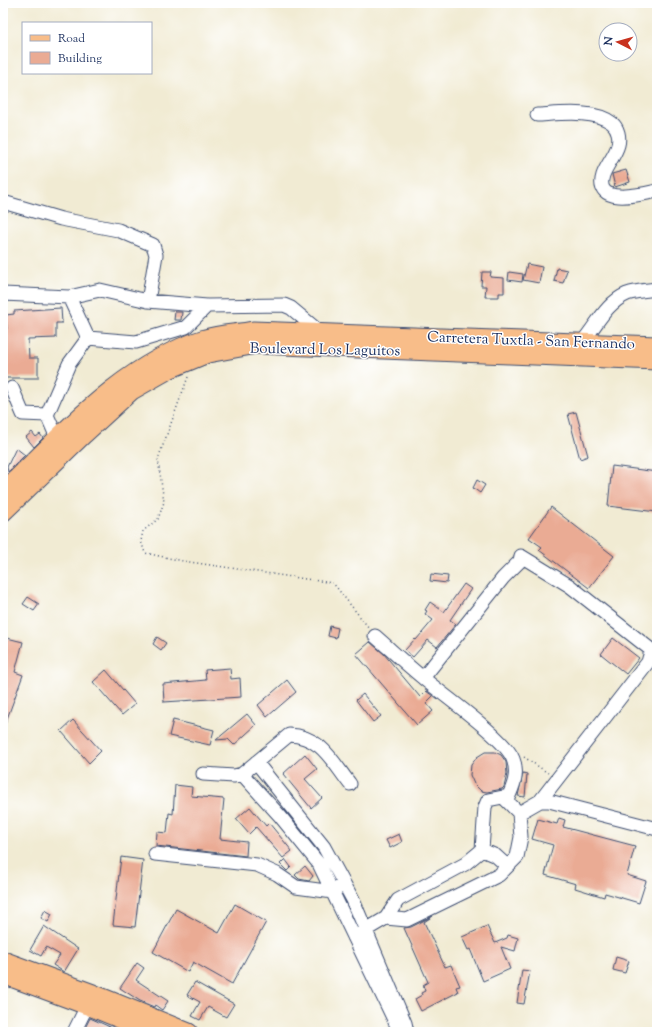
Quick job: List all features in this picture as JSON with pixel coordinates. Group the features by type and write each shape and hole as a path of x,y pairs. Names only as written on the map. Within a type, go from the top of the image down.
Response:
{"main road":[{"name":"Carretera Tuxtla - San Fernando","path":"3,491 71,424 124,380 161,355 206,337 253,330 583,341 650,353"},
{"name":"Boulevard Los Laguitos","path":"3,513 132,391 169,370 208,354 257,345 650,353"},
{"path":"3,960 90,1000 151,1032"},
{"path":"3,975 90,1000 189,1032"}],"street":[{"path":"537,115 576,113 604,118 616,128 619,139 614,155 602,178 603,187 606,193 626,197 657,191"},
{"path":"3,202 61,220 118,230 153,245 156,255 148,301"},
{"path":"583,341 595,327 601,316 626,294 657,289"},
{"path":"3,294 69,297 100,290 148,301 207,306 284,305 291,308 321,333"},
{"path":"69,297 88,338"},
{"path":"88,338 136,342 186,327 207,306"},
{"path":"57,438 47,415 69,364 88,338"},
{"path":"12,388 23,414 47,415"},
{"path":"423,678 504,578 520,561 521,556 570,586 650,649 648,662 558,779 540,800 519,813"},
{"path":"375,636 496,738 510,752 516,768 515,778 507,800"},
{"path":"203,774 234,776 242,774 289,735 302,735 313,739 321,747 350,784"},
{"path":"256,762 324,847 345,884 371,975 402,1032"},
{"path":"242,774 280,816 318,864 333,892 360,933 405,1023 407,1032"},
{"path":"360,933 386,918 398,900 465,864 482,850 486,804 492,798 503,797 519,813 521,825 519,847 516,857 499,875 407,920 386,918"},
{"path":"540,800 565,804 657,829"},
{"path":"482,850 496,856 507,866"},
{"path":"155,854 226,862 250,863 277,874 296,886 333,892 345,884"},
{"path":"74,1032 90,1000"}],"path":[{"path":"195,360 158,458 164,502 158,519 142,531 141,541 145,553 183,561 333,583 375,636"},
{"path":"521,754 558,779"}],"building":[{"path":"626,170 630,182 615,187 612,174"},
{"path":"527,264 542,267 539,283 523,280"},
{"path":"557,268 567,270 563,283 554,281"},
{"path":"482,272 491,272 490,277 504,278 504,293 499,293 499,297 485,297 486,286 481,286"},
{"path":"509,272 523,274 522,282 508,280"},
{"path":"61,308 62,323 56,323 56,338 28,339 29,358 38,358 38,378 3,378 3,329 7,329 6,315 14,314 14,311"},
{"path":"175,312 182,312 181,320 174,320"},
{"path":"576,412 588,456 580,459 568,414"},
{"path":"32,432 36,437 40,434 43,438 34,447 26,437"},
{"path":"16,448 25,455 8,472 7,467"},
{"path":"612,466 657,472 657,512 608,506"},
{"path":"477,480 485,485 480,493 473,488"},
{"path":"551,507 614,556 589,588 539,550 542,547 529,538"},
{"path":"431,574 448,576 447,583 430,581"},
{"path":"464,584 471,589 450,620 456,624 437,647 428,640 413,657 405,650 415,639 416,640 433,620 425,614 427,611 425,610 430,602 444,612"},
{"path":"28,597 39,604 34,611 23,604"},
{"path":"330,626 338,628 336,638 328,636"},
{"path":"3,637 23,642 15,672 23,675 4,727 3,673 7,662 3,661"},
{"path":"157,637 166,643 161,650 153,644"},
{"path":"613,638 639,658 626,674 601,654"},
{"path":"370,642 384,654 420,697 426,691 433,696 426,703 433,711 417,725 356,654"},
{"path":"230,668 231,679 240,678 241,697 164,702 163,684 206,680 205,670"},
{"path":"106,670 135,704 122,715 93,682"},
{"path":"287,680 296,692 267,717 258,705"},
{"path":"363,694 381,716 373,722 356,700"},
{"path":"247,714 256,725 234,745 228,739 216,740"},
{"path":"73,720 101,751 89,763 61,731"},
{"path":"173,720 214,730 210,745 169,736"},
{"path":"485,752 495,752 501,755 506,762 507,774 504,787 502,789 487,792 481,791 474,784 470,775 471,765 477,757"},
{"path":"305,754 317,769 305,779 322,798 311,808 283,774"},
{"path":"523,773 527,774 525,797 518,796"},
{"path":"175,785 192,787 191,796 224,799 220,839 247,842 246,856 156,846 157,832 167,833 169,813 173,814"},
{"path":"250,807 266,826 269,823 292,851 283,858 256,827 249,834 236,819"},
{"path":"559,818 565,820 563,827 635,846 627,875 646,881 639,903 605,893 604,897 575,888 576,884 545,875 553,845 532,839 538,819 557,824"},
{"path":"399,834 402,842 390,848 386,840"},
{"path":"121,857 143,860 135,927 113,925"},
{"path":"285,859 291,867 287,871 280,864"},
{"path":"305,866 313,876 309,881 299,879 295,875"},
{"path":"235,904 266,922 232,984 193,962 188,972 153,952 176,909 219,933"},
{"path":"45,910 52,914 48,922 41,918"},
{"path":"433,916 424,922 445,967 451,965 460,986 456,987 458,992 421,1011 415,999 422,995 421,993 425,991 423,985 428,982 404,928 411,927"},
{"path":"44,926 78,949 64,972 53,965 60,955 46,947 41,956 30,950"},
{"path":"487,926 495,943 507,938 508,935 518,938 515,951 501,947 510,969 483,981 470,949 468,950 462,937"},
{"path":"616,957 629,961 625,973 613,970"},
{"path":"137,963 144,968 136,980 168,1001 162,1010 155,1005 154,1007 140,1001 120,988"},
{"path":"522,970 530,971 524,1004 517,1003"},
{"path":"195,982 234,1004 226,1017 208,1007 200,1020 192,1016 200,1002 187,995"},
{"path":"90,1018 121,1032 83,1032"}]}
